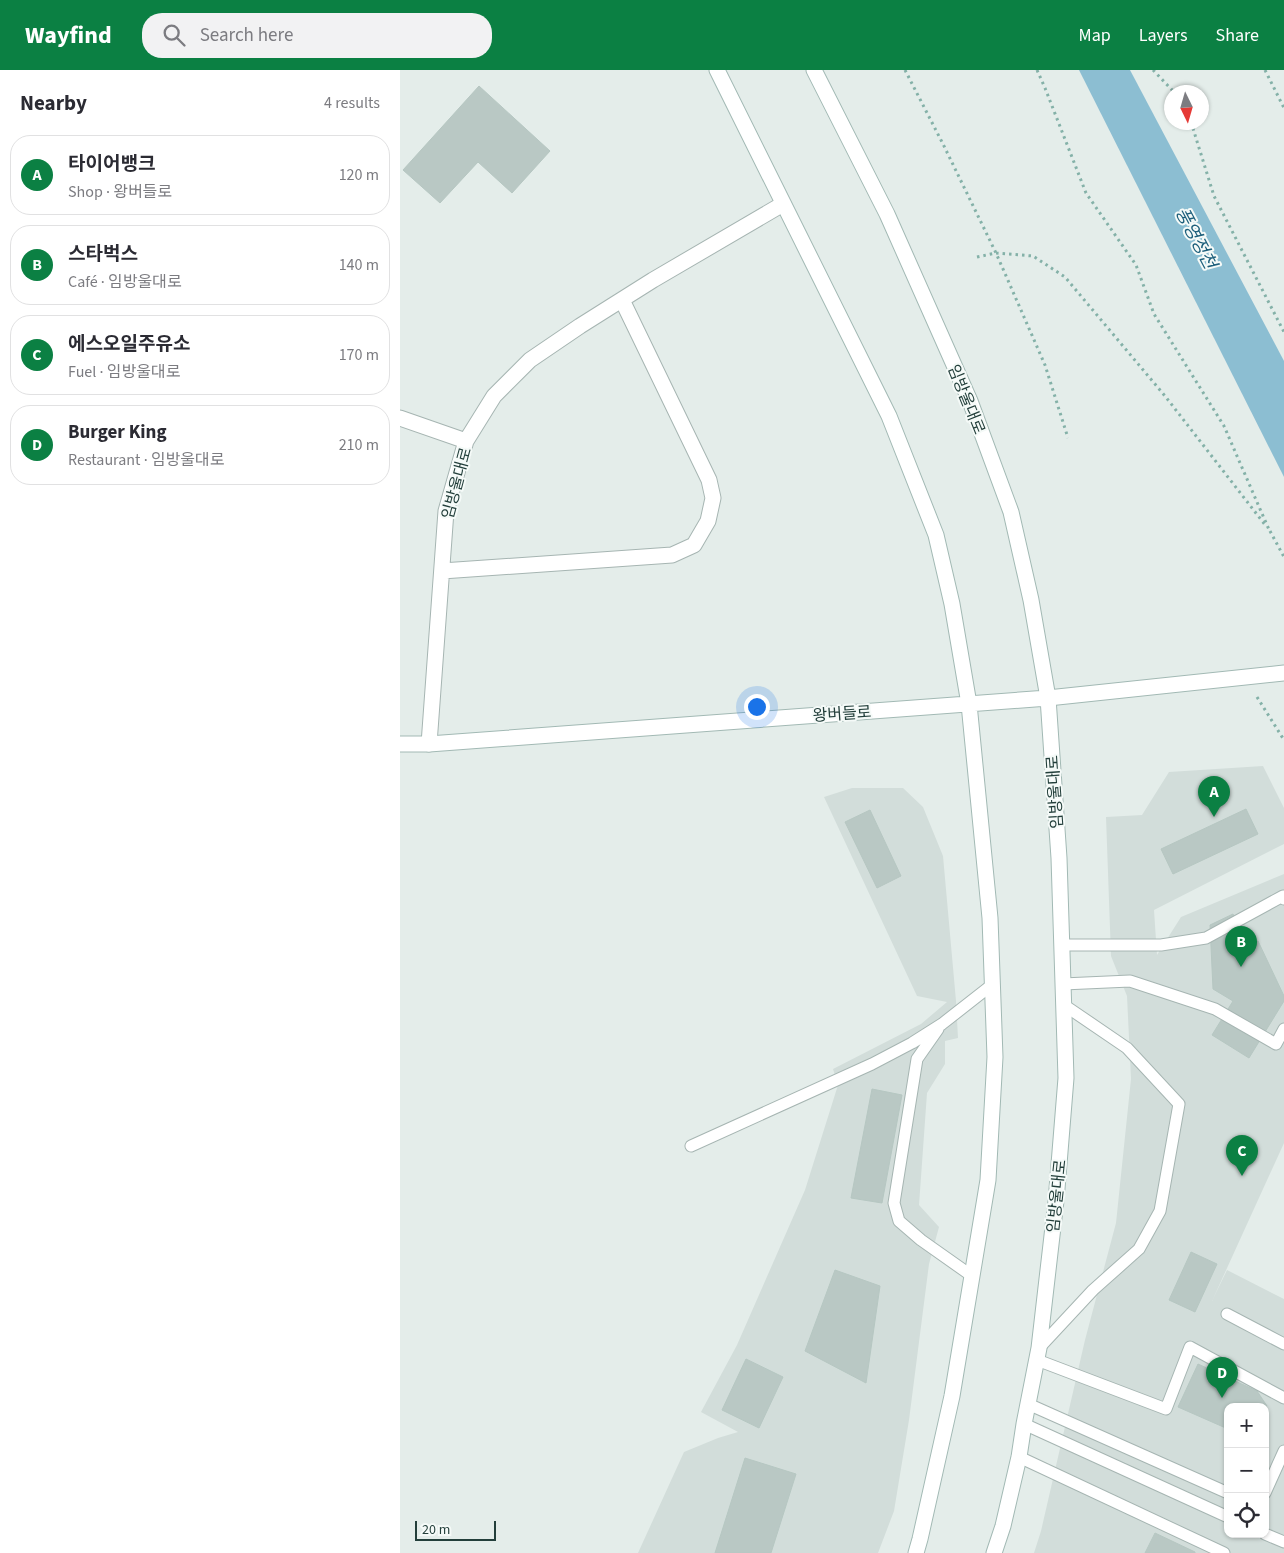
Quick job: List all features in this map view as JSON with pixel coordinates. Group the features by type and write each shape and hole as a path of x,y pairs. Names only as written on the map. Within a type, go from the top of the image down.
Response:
{"main road":[{"path":"717,70 889,416 936,535 952,604 969,704 990,918 996,1057 988,1180 952,1396 916,1553"},
{"name":"임방울대로","path":"814,70 887,214 973,410 1011,512 1031,600 1048,698 1059,858 1066,1078 1056,1201 1038,1354 1019,1457 1003,1526 994,1553"},
{"name":"임방울대로","path":"430,744 446,511 466,441 494,396 530,360 622,300 783,204"},
{"path":"442,571 672,555 694,545 708,521 713,498 708,480 622,300"},
{"path":"400,418 466,441"},
{"name":"왕버들로","path":"400,744 430,744 1048,698 1284,673"}],"lane":[{"path":"1063,945 1161,945 1206,938 1283,896 1284,899"},
{"path":"1063,984 1130,981 1215,1009 1276,1044 1284,1029"},
{"path":"692,1146 872,1064 912,1043 942,1024 993,984"},
{"path":"1064,1005 1127,1048 1179,1104 1160,1211 1139,1249 1093,1290 1038,1354 1166,1409 1190,1347 1284,1398"},
{"path":"942,1024 917,1059 894,1203 899,1221 921,1240 972,1276"},
{"path":"1227,1314 1284,1344"},
{"path":"1028,1404 1224,1491"},
{"path":"1024,1424 1224,1515"},
{"path":"1269,1484 1284,1451"},
{"path":"1019,1457 1224,1553"},
{"path":"1269,1536 1284,1542"}],"path":[{"path":"905,70 996,253 1045,366 1068,438"},
{"path":"1037,70 1086,193 1136,265 1154,314 1224,426 1270,532 1284,557"},
{"path":"1153,70 1167,85"},
{"path":"1265,70 1284,108"},
{"path":"1193,130 1214,196 1284,332"},
{"path":"977,257 996,253 1033,256 1065,277 1164,396 1270,532"},
{"path":"1244,678 1284,740"}],"shaded area":[{"path":"1263,766 1284,808 1284,844 1154,910 1157,955 1181,917 1284,874 1284,1143 1212,1301 1227,1270 1284,1299 1284,1553 1034,1553 1041,1531 1085,1340 1116,1223 1131,1079 1127,996 1111,956 1106,817 1142,815 1169,772"},
{"path":"852,788 903,788 923,807 943,856 956,1001 958,1038 945,1041 945,1064 927,1093 919,1205 939,1227 929,1264 909,1420 894,1511 878,1553 638,1553 684,1452 738,1432 701,1412 737,1345 805,1190 838,1085 833,1069 921,1024 947,1002 917,996 824,797"}],"water":[{"name":"풍영정천","path":"1079,70 1130,70 1284,361 1284,477"}],"building":[{"path":"479,86 550,151 512,193 478,162 440,203 403,170"},
{"path":"1246,809 1258,834 1173,874 1161,849"},
{"path":"870,810 901,876 877,888 845,822"},
{"path":"1233,914 1248,945 1258,941 1284,996 1284,1001 1249,1058 1212,1035 1233,1001 1213,989 1210,925"},
{"path":"872,1089 902,1095 882,1203 851,1198"},
{"path":"1191,1252 1217,1264 1195,1312 1169,1300"},
{"path":"835,1270 880,1286 866,1383 805,1351"},
{"path":"746,1359 783,1377 759,1428 722,1410"},
{"path":"1198,1364 1257,1391 1265,1403 1224,1403 1224,1427 1178,1407"},
{"path":"745,1458 796,1474 771,1553 715,1553"},
{"path":"1155,1533 1195,1552 1195,1553 1145,1553"}],"place":[{"name":"타이어뱅크","path":"1214,817"},
{"name":"스타벅스","path":"1241,967"},
{"name":"에스오일주유소","path":"1242,1176"},
{"name":"Burger King","path":"1222,1398"}]}
